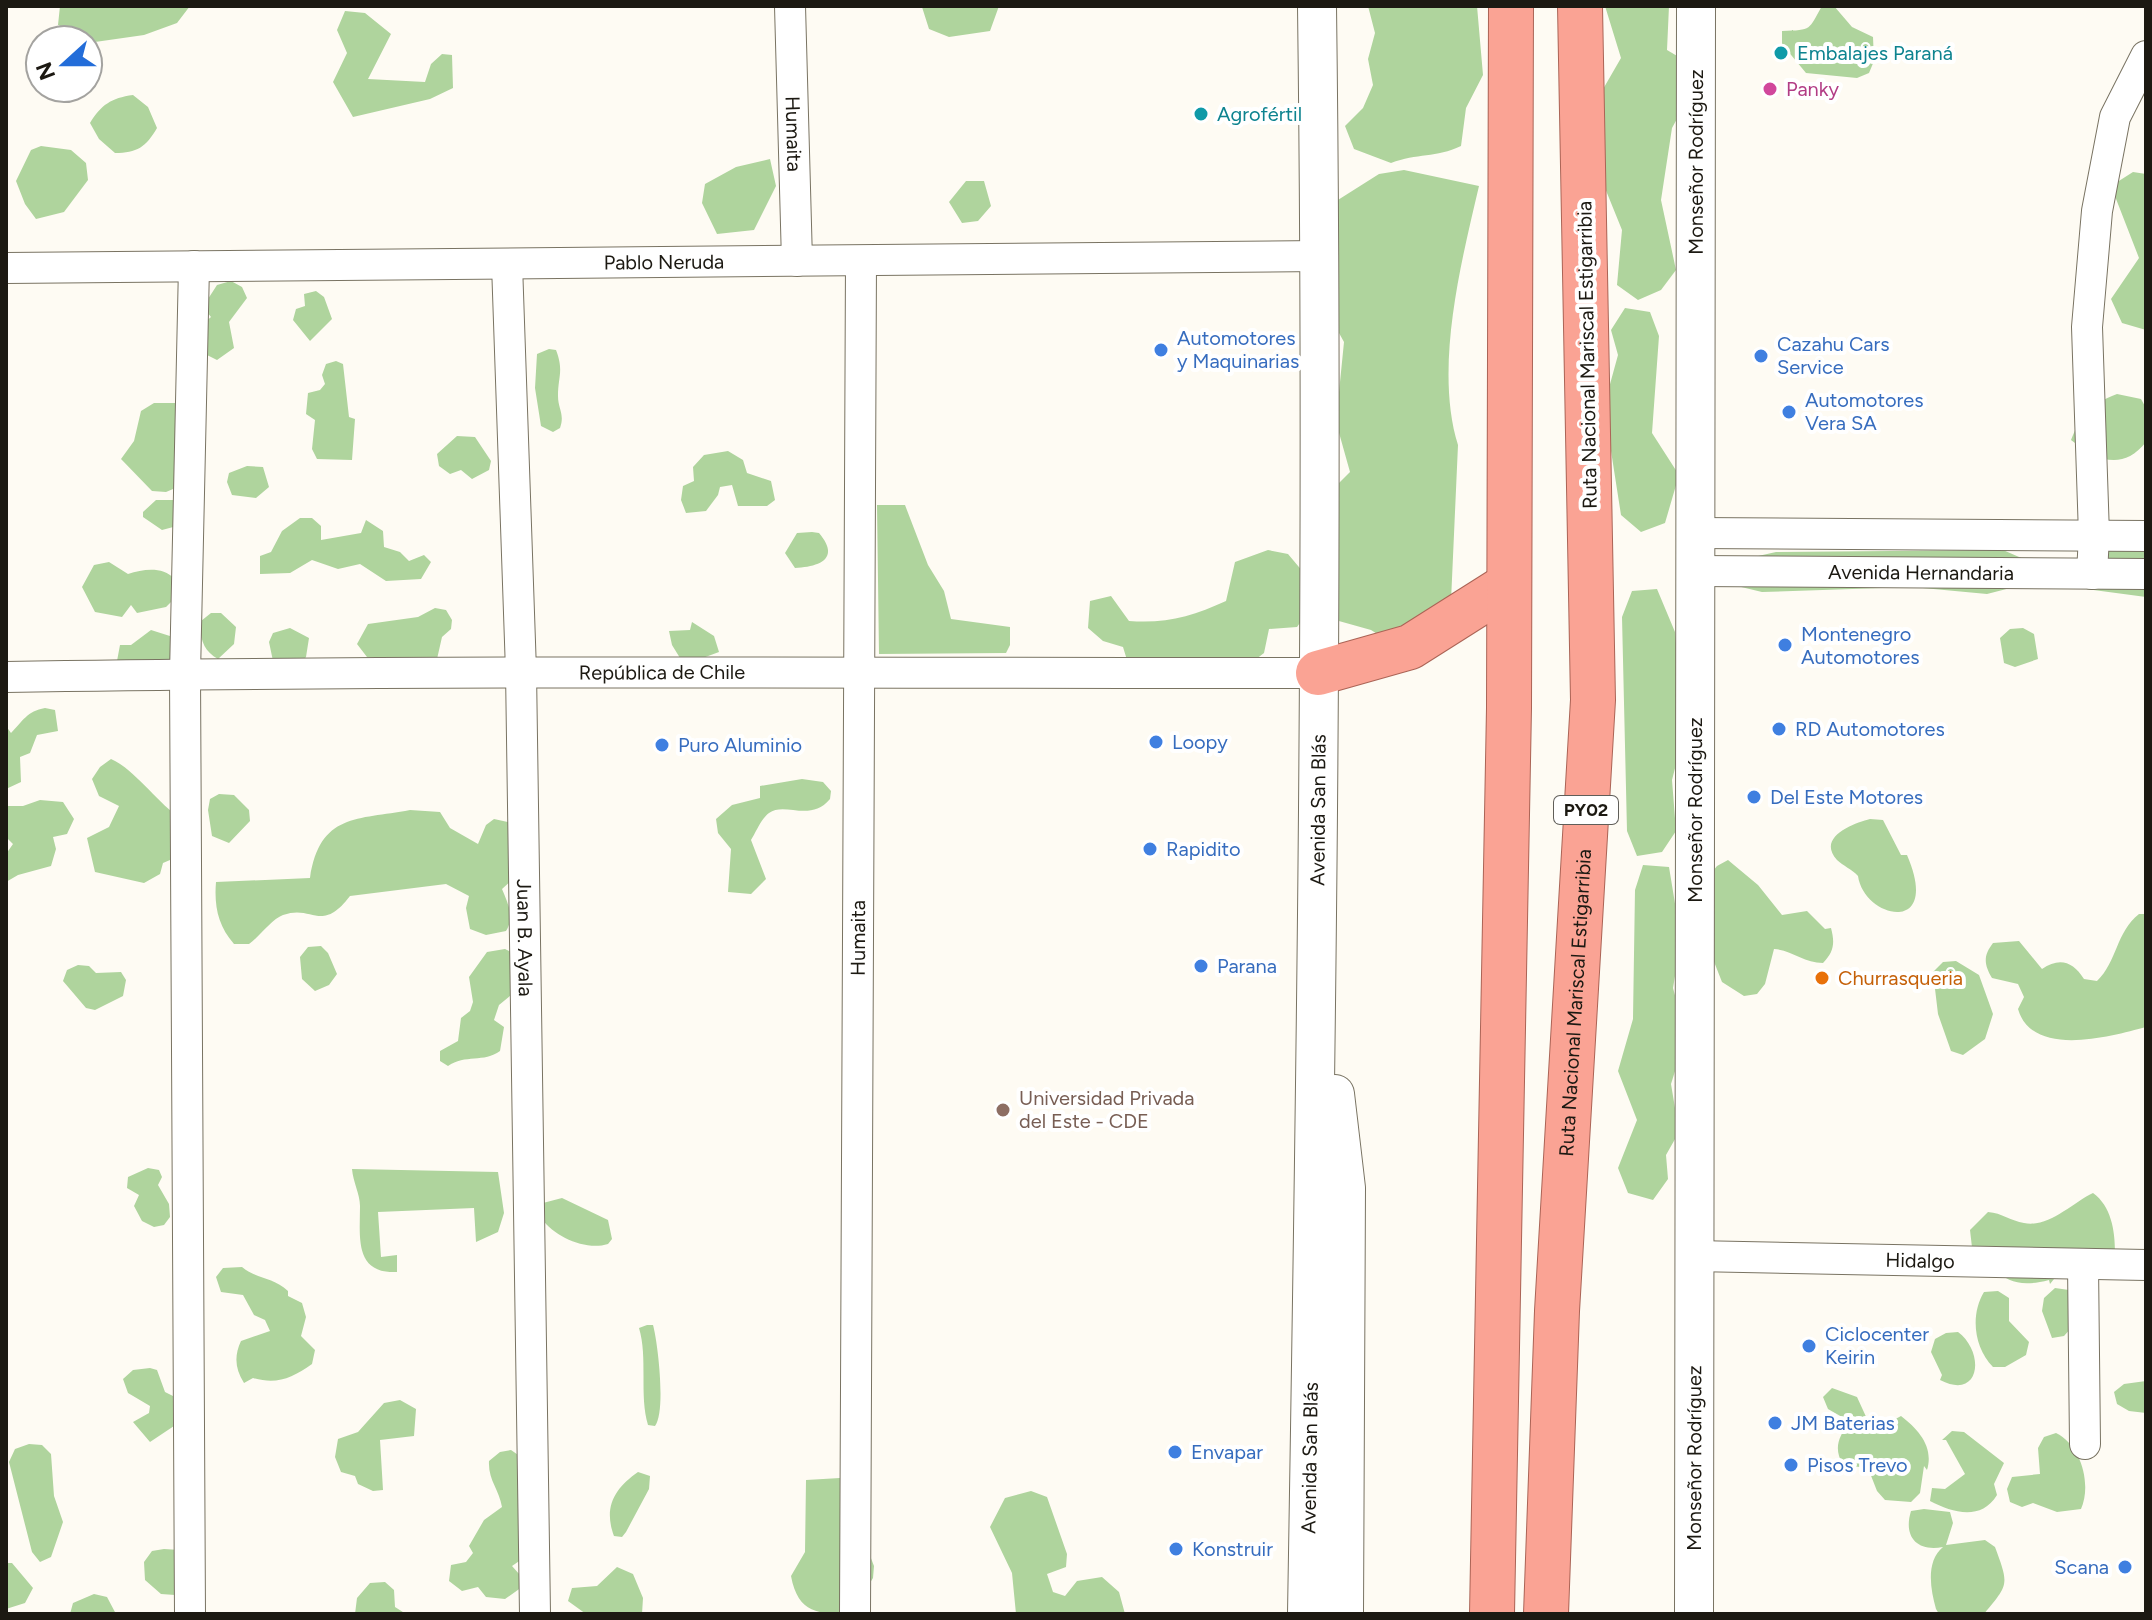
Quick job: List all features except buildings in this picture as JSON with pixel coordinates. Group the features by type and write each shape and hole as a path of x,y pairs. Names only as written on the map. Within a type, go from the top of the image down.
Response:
{"highway":[{"path":"1492,1614 1508,585 1511,6"},
{"name":"Ruta Nacional Mariscal Estigarribia","path":"1546,1614 1557,1295 1593,700 1580,6"},
{"path":"1318,673 1410,647 1508,585"}],"street":[{"name":"Humaita","path":"790,6 797,261"},
{"name":"Avenida San Blás","path":"1307,1614 1318,940 1320,256 1317,6"},
{"name":"Monseñor Rodríguez","path":"1694,1614 1696,6"},
{"path":"2092,574 2094,535 2087,327 2097,211 2115,117 2146,56"},
{"name":"Pablo Neruda","path":"6,268 1320,256"},
{"name":"Humaita","path":"855,1614 861,261"},
{"name":"Juan B. Ayala","path":"507,264 521,671 535,1614"},
{"path":"190,1614 185,674 194,266"},
{"name":"Avenida Hernandaria","path":"1696,533 2146,536"},
{"name":"Avenida Hernandaria","path":"1695,571 2146,574"},
{"name":"República de Chile","path":"6,677 521,671 861,675 1318,673"},
{"path":"1318,940 1346,1188 1344,1614"},
{"name":"Hidalgo","path":"1694,1256 2146,1265"},
{"path":"2083,1264 2085,1444"}],"green space":[{"path":"60,6 190,6 177,23 144,35 104,41 104,24 58,24"},
{"path":"999,6 990,31 949,37 929,29 922,7"},
{"path":"1368,6 1477,6 1483,75 1466,108 1461,146 1391,163 1354,149 1345,126 1363,108 1373,85 1368,59 1375,33"},
{"path":"1605,6 1669,6 1667,50 1689,63 1695,86 1672,128 1661,200 1676,270 1661,290 1638,300 1617,285 1622,230 1592,156 1595,103 1621,58"},
{"path":"1822,6 1834,6 1852,27 1873,37 1874,61 1869,73 1857,78 1806,73 1782,44 1782,31 1808,27"},
{"path":"345,11 365,13 391,34 368,79 425,82 431,64 442,54 452,55 453,88 430,99 353,117 333,82 347,53 337,30"},
{"path":"133,95 148,107 157,128 140,148 115,153 99,139 90,123 107,103"},
{"path":"41,146 71,150 86,163 88,180 64,212 36,219 25,204 16,181 31,150"},
{"path":"770,159 776,186 754,230 717,234 702,203 705,184 736,167"},
{"path":"1404,170 1479,186 1458,281 1449,350 1451,415 1458,445 1451,601 1415,658 1371,630 1321,616 1314,508 1350,472 1336,422 1344,342 1318,295 1311,217 1379,174"},
{"path":"2133,172 2146,174 2146,330 2122,323 2111,299 2139,258 2111,186"},
{"path":"966,181 984,181 991,206 978,221 962,223 949,202"},
{"path":"231,281 242,287 247,298 229,322 234,348 217,360 205,354 204,323 211,317 207,312 208,299 217,285"},
{"path":"316,291 324,297 332,319 310,341 293,320 296,309 305,306 304,294"},
{"path":"1625,308 1650,312 1659,336 1652,433 1679,475 1665,523 1641,532 1621,515 1604,406 1618,355 1611,330"},
{"path":"549,349 556,350 560,369 558,396 562,415 560,428 553,432 541,426 535,388 537,354"},
{"path":"336,361 343,364 349,417 355,419 352,460 317,459 312,449 315,420 306,414 308,393 320,390 325,384 322,375 326,364"},
{"path":"2117,394 2141,399 2146,408 2146,442 2128,457 2109,460 2090,453 2071,440 2088,411"},
{"path":"154,403 181,403 185,484 166,492 152,491 121,459 134,441 141,411"},
{"path":"457,436 475,437 491,461 489,470 472,479 461,470 450,474 439,466 437,454"},
{"path":"728,451 743,460 747,473 771,481 775,500 767,506 738,506 732,485 720,487 706,511 686,513 681,500 683,486 694,481 693,467 704,455"},
{"path":"247,466 263,467 269,487 256,498 232,495 227,482 229,473"},
{"path":"156,500 177,500 177,526 162,530 143,517 143,512"},
{"path":"877,505 905,505 928,565 944,591 951,619 1010,627 1010,645 1006,653 879,654"},
{"path":"300,518 312,518 321,526 321,540 361,533 366,520 383,531 384,547 400,552 409,561 424,555 431,562 421,579 386,581 360,564 338,569 312,560 290,573 260,574 260,556 271,552 282,531"},
{"path":"797,533 819,533 825,542 827,555 812,566 795,568 785,553"},
{"path":"2146,535 2146,597 2086,589 2104,549"},
{"path":"1268,550 1288,554 1309,579 1305,616 1297,627 1269,629 1264,653 1238,673 1131,673 1123,647 1103,641 1088,628 1090,601 1111,596 1129,621 1142,622 1191,615 1226,601 1235,562"},
{"path":"2003,550 2026,560 2026,584 1987,594 1912,587 1762,592 1737,586 1727,563 1776,552"},
{"path":"109,562 128,574 153,570 170,575 175,579 173,600 166,607 137,613 131,605 122,617 95,612 82,587 94,565"},
{"path":"1657,589 1675,632 1684,733 1672,780 1676,831 1662,852 1637,856 1627,831 1622,617 1632,591"},
{"path":"435,608 446,610 452,620 451,629 442,637 437,659 367,657 357,644 368,624 418,617"},
{"path":"211,613 221,613 236,627 234,644 218,659 206,648 201,633 201,621"},
{"path":"692,622 714,636 719,652 700,659 680,658 672,645 669,631 690,630"},
{"path":"290,628 309,638 306,657 301,663 273,661 269,642 273,633"},
{"path":"2023,628 2034,634 2038,659 2015,667 2004,663 2000,638 2010,629"},
{"path":"151,630 173,637 175,661 117,661 120,645 131,645"},
{"path":"45,708 55,710 58,731 37,735 30,753 20,757 21,782 6,789 6,726 11,733 29,714"},
{"path":"111,759 128,770 181,819 177,857 163,863 160,874 144,883 95,872 87,838 109,827 119,806 99,796 92,779 100,767"},
{"path":"802,779 823,782 831,791 830,799 814,810 782,809 769,813 751,840 766,879 751,894 728,892 731,849 718,833 716,819 732,805 760,798 760,786"},
{"path":"219,794 234,795 249,810 250,821 229,843 212,836 208,810 210,799"},
{"path":"40,800 63,802 74,819 67,834 53,837 56,849 51,866 18,875 6,882 6,854 13,844 6,837 6,806 23,806"},
{"path":"410,810 440,812 450,828 478,844 486,825 494,819 512,823 513,879 502,889 510,916 506,931 486,935 470,929 466,908 469,896 446,884 350,896 340,907 324,916 302,913 283,915 249,944 234,944 224,930 218,915 216,882 310,878 322,841 332,831 358,819"},
{"path":"1870,819 1883,820 1901,855 1907,855 1915,881 1915,898 1908,909 1898,912 1885,910 1873,902 1863,891 1858,876 1837,860 1832,852 1831,844 1840,832"},
{"path":"1728,860 1758,885 1782,915 1807,911 1825,929 1831,928 1833,947 1823,963 1774,949 1765,984 1757,994 1744,996 1722,982 1707,944 1708,877 1717,866"},
{"path":"1643,865 1669,867 1681,940 1673,988 1686,1036 1671,1084 1679,1132 1666,1155 1668,1179 1653,1200 1628,1193 1618,1168 1637,1120 1618,1071 1633,1019 1635,890"},
{"path":"2139,914 2146,914 2146,1027 2093,1039 2055,1039 2039,1034 2026,1024 2018,1009 2024,997 2018,984 1992,978 1987,968 1986,956 1993,943 2019,941 2042,969 2054,963 2065,963 2075,968 2084,979 2097,981 2109,965 2131,921"},
{"path":"321,946 328,953 337,974 329,985 315,991 302,979 300,957 308,947"},
{"path":"505,949 515,954 516,991 499,1005 494,1020 504,1027 500,1051 488,1057 461,1060 448,1066 440,1061 440,1051 458,1041 461,1018 470,1011 473,1002 469,977 487,952"},
{"path":"1956,961 1979,975 1993,1014 1985,1039 1963,1055 1951,1051 1938,1014 1933,972 1943,962"},
{"path":"78,965 89,966 96,973 121,972 126,980 123,996 95,1010 86,1008 63,981 67,970"},
{"path":"148,1168 159,1170 162,1177 158,1185 169,1204 170,1217 164,1225 154,1227 142,1221 134,1206 139,1195 127,1188 128,1177"},
{"path":"352,1169 498,1172 504,1213 498,1232 476,1242 474,1208 378,1212 381,1257 397,1255 397,1272 373,1267 362,1251 360,1201"},
{"path":"2093,1193 2111,1219 2115,1252 2058,1274 2050,1284 2049,1280 2016,1282 1973,1256 1970,1230 1988,1212 2033,1224 2051,1218"},
{"path":"562,1198 608,1220 612,1239 608,1244 581,1244 563,1237 548,1226 542,1219 543,1203"},
{"path":"242,1267 282,1286 288,1291 288,1296 302,1303 306,1317 301,1336 315,1350 312,1364 277,1380 253,1378 244,1383 236,1357 241,1341 270,1331 265,1320 254,1315 243,1295 221,1292 216,1277 223,1268"},
{"path":"2055,1288 2069,1290 2072,1327 2064,1336 2052,1338 2042,1311 2044,1298"},
{"path":"1998,1291 2009,1298 2009,1321 2029,1342 2026,1355 2005,1367 1993,1367 1982,1350 1976,1331 1977,1311 1984,1292"},
{"path":"653,1325 660,1377 660,1407 655,1426 648,1425 644,1401 639,1328"},
{"path":"1958,1332 1967,1341 1975,1362 1971,1379 1954,1385 1940,1380 1942,1375 1931,1352 1935,1339 1946,1333"},
{"path":"133,1370 157,1370 165,1392 177,1398 177,1424 150,1442 133,1422 149,1413 150,1406 128,1393 123,1379"},
{"path":"2146,1381 2146,1413 2129,1411 2117,1404 2114,1392 2124,1384"},
{"path":"1832,1388 1857,1397 1868,1421 1879,1428 1901,1416 1919,1433 1927,1446 1929,1462 1927,1470 1924,1466 1920,1493 1911,1502 1885,1500 1877,1491 1868,1468 1843,1465 1838,1443 1849,1421 1828,1409 1823,1397"},
{"path":"400,1400 416,1409 414,1436 380,1440 383,1490 373,1491 358,1484 355,1476 341,1472 335,1457 338,1439 358,1432 384,1403"},
{"path":"1952,1431 1964,1432 2004,1463 1994,1484 1997,1495 1983,1509 1957,1511 1930,1501 1932,1488 1945,1489 1965,1474 1946,1440 1942,1440"},
{"path":"2056,1433 2072,1446 2082,1466 2085,1488 2081,1509 2057,1512 2033,1503 2022,1507 2010,1502 2007,1489 2012,1477 2040,1474 2038,1448 2044,1437"},
{"path":"29,1444 42,1445 51,1454 54,1496 63,1522 51,1557 40,1562 32,1552 9,1462 15,1449"},
{"path":"511,1450 524,1459 525,1478 518,1483 528,1555 512,1566 520,1575 522,1587 505,1599 486,1597 478,1587 462,1591 449,1581 451,1565 466,1562 473,1553 469,1546 484,1520 502,1507 490,1474 489,1461 500,1452"},
{"path":"638,1472 650,1476 649,1489 626,1532 622,1537 614,1536 610,1516 613,1499"},
{"path":"840,1478 874,1566 873,1578 851,1614 820,1612 805,1605 794,1589 791,1576 805,1552 806,1480"},
{"path":"1031,1491 1047,1497 1067,1554 1066,1567 1047,1574 1053,1592 1065,1596 1077,1581 1102,1577 1119,1592 1125,1614 1016,1614 1012,1573 990,1527 1005,1498"},
{"path":"1911,1511 1950,1512 1953,1523 1946,1545 1985,1540 1995,1547 2003,1569 2004,1584 1984,1614 1939,1614 1936,1609 1931,1584 1932,1567 1943,1547 1919,1545 1909,1528"},
{"path":"180,1550 175,1595 161,1594 145,1580 144,1562 152,1551"},
{"path":"6,1563 12,1563 33,1588 25,1603 6,1609"},
{"path":"617,1567 633,1574 643,1598 642,1614 586,1614 568,1601 572,1588 597,1586"},
{"path":"385,1582 394,1590 395,1607 406,1614 355,1614 357,1598 370,1583"},
{"path":"94,1594 107,1597 116,1614 70,1614 73,1603"}],"place":[{"name":"Embalajes Paraná","path":"1781,53"},
{"name":"Panky","path":"1770,89"},
{"name":"Agrofértil","path":"1201,114"},
{"name":"Automotores y Maquinarias","path":"1161,350"},
{"name":"Cazahu Cars Service","path":"1761,356"},
{"name":"Automotores Vera SA","path":"1789,412"},
{"name":"Montenegro Automotores","path":"1785,645"},
{"name":"RD Automotores","path":"1779,729"},
{"name":"Loopy","path":"1156,742"},
{"name":"Puro Aluminio","path":"662,745"},
{"name":"Del Este Motores","path":"1754,797"},
{"name":"Rapidito","path":"1150,849"},
{"name":"Parana","path":"1201,966"},
{"name":"Churrasqueria","path":"1822,978"},
{"name":"Universidad Privada del Este - CDE","path":"1003,1110"},
{"name":"Ciclocenter Keirin","path":"1809,1346"},
{"name":"JM Baterias","path":"1775,1423"},
{"name":"Envapar","path":"1175,1452"},
{"name":"Pisos Trevo","path":"1791,1465"},
{"name":"Konstruir","path":"1176,1549"},
{"name":"Scana","path":"2125,1567"}]}
